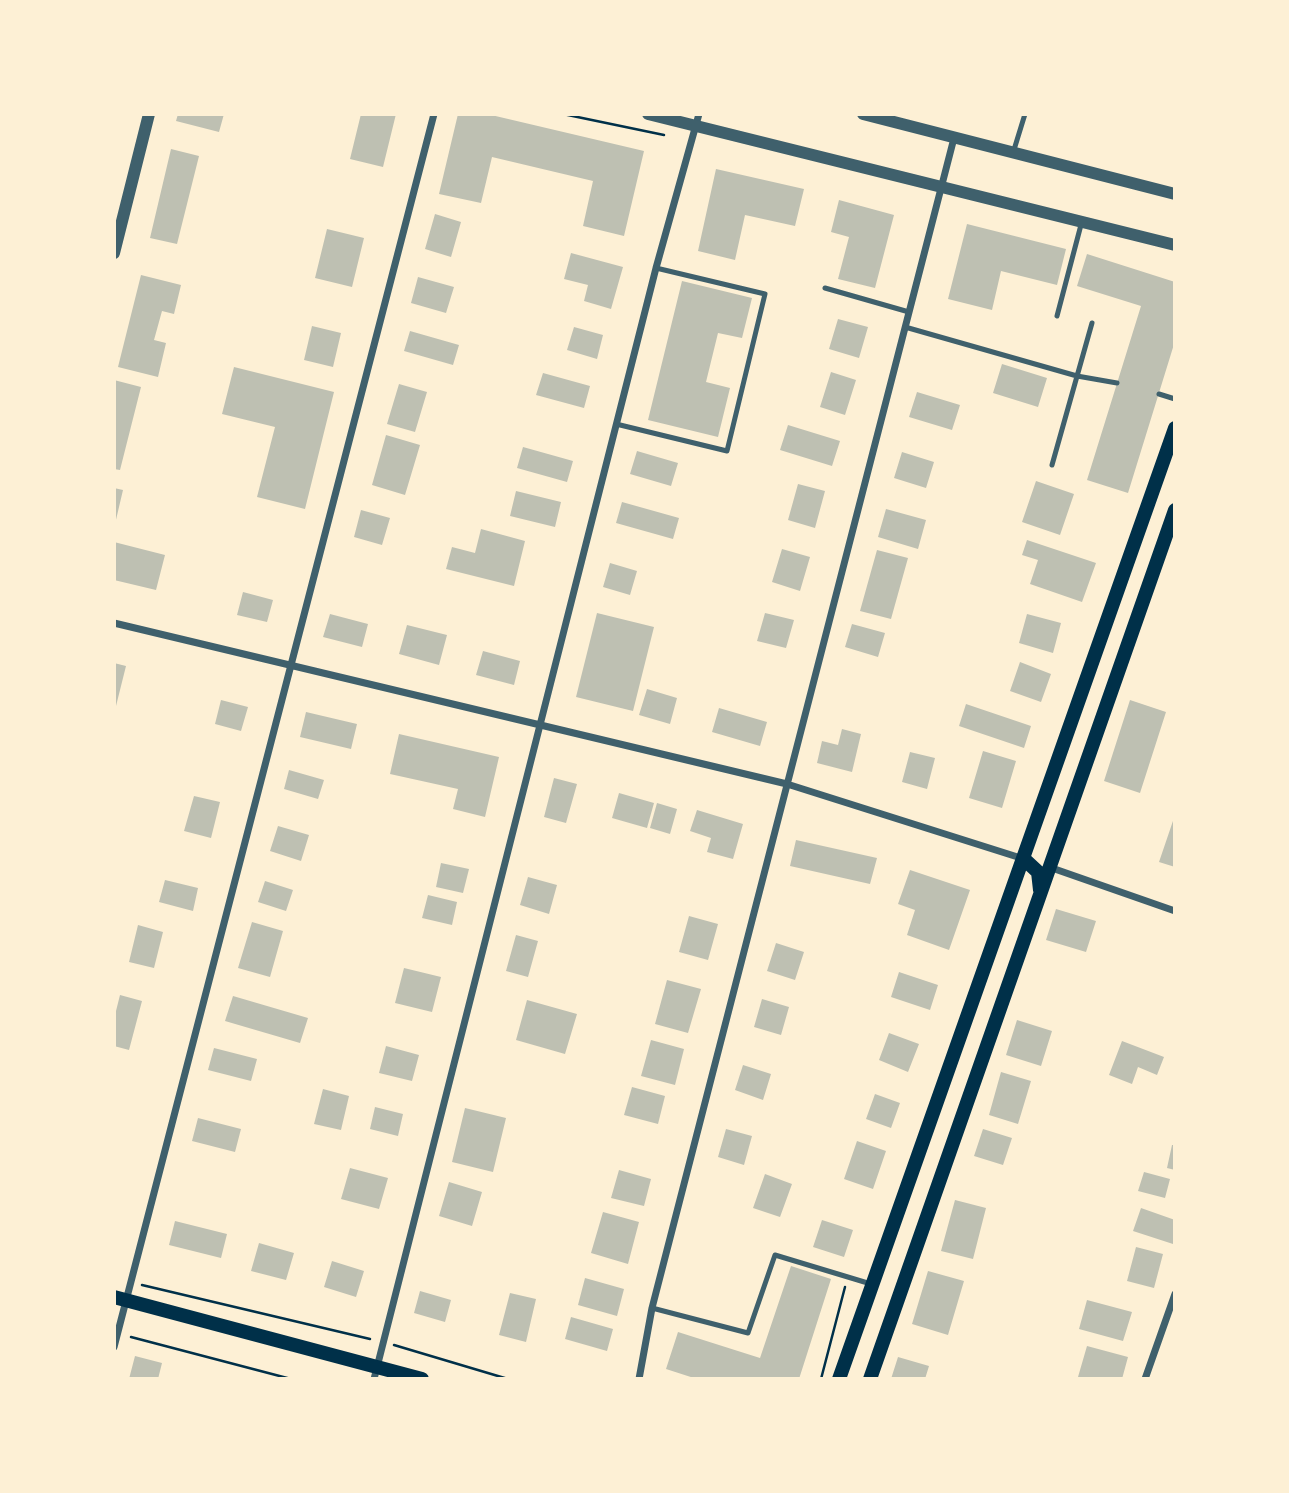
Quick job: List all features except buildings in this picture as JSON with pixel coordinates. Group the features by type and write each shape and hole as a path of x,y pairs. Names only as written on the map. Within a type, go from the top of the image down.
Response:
{"main road":[{"path":"839,1379 1034,834 1175,428"},
{"path":"870,1379 1175,510"},
{"path":"1034,834 1036,851 1049,867"},
{"path":"1024,859 1038,872 1039,895"},
{"path":"120,1298 375,1373 422,1379"}],"street":[{"path":"114,253 149,114"},
{"path":"114,1347 120,1298 130,1282 434,114"},
{"path":"648,114 697,119 942,186 1175,245"},
{"path":"863,114 1175,194"},
{"path":"375,1373 656,268 697,119"},
{"path":"639,1379 652,1308 954,138"},
{"path":"114,623 289,667 788,784 1024,859"},
{"path":"1049,867 1175,911"},
{"path":"1145,1379 1175,1294"}],"lane":[{"path":"1013,153 1025,114"},
{"path":"1057,316 1082,222"},
{"path":"616,424 727,452 765,294 656,268"},
{"path":"825,288 909,312"},
{"path":"1052,465 1092,323"},
{"path":"905,327 1077,376 1117,383"},
{"path":"1159,394 1175,399"},
{"path":"652,1308 748,1333 775,1255 874,1285"}],"path":[{"path":"563,114 665,135"},
{"path":"821,1379 848,1277"},
{"path":"130,1282 381,1342 508,1379"},
{"path":"117,1334 291,1379"}]}
